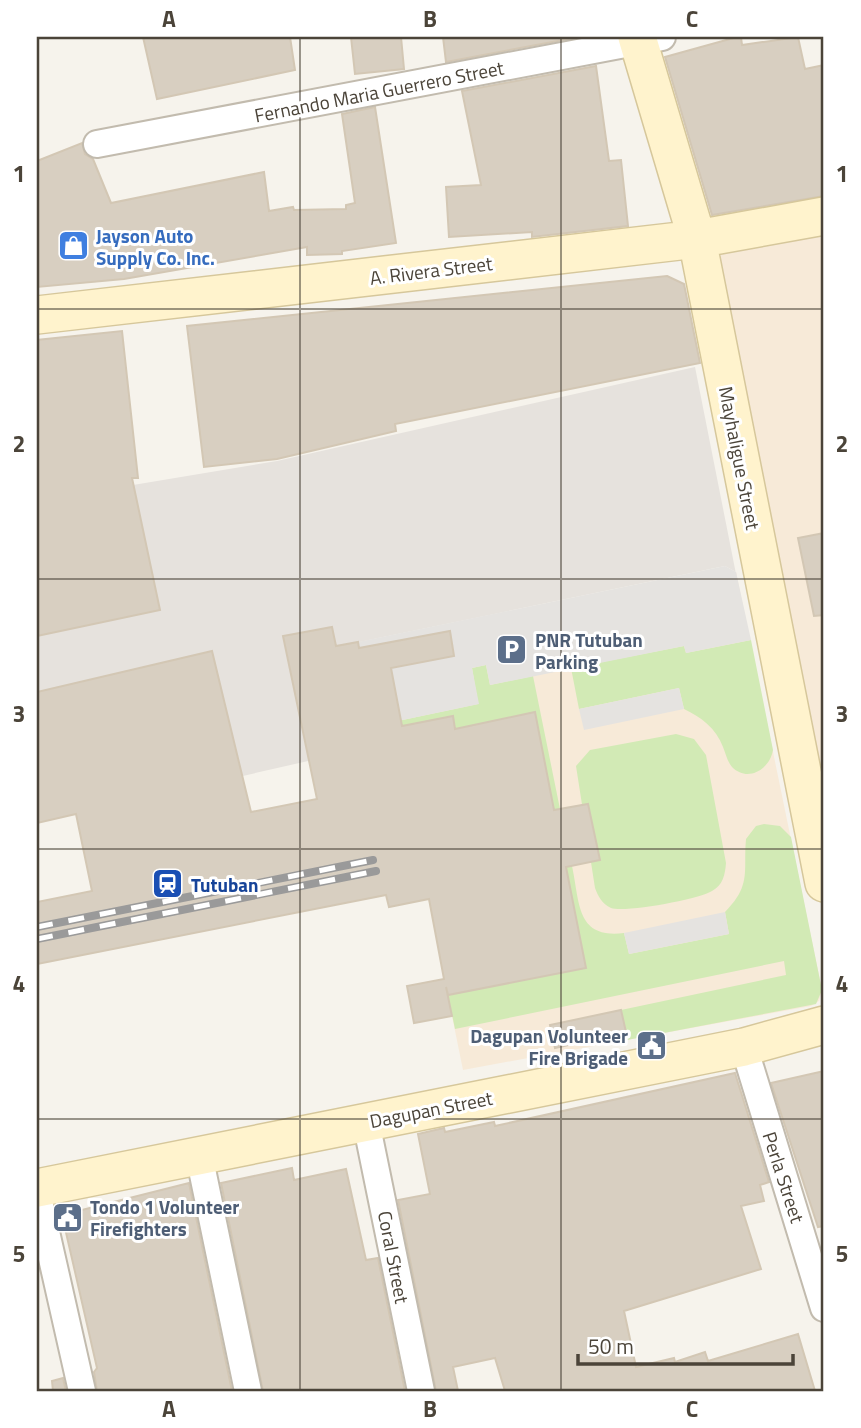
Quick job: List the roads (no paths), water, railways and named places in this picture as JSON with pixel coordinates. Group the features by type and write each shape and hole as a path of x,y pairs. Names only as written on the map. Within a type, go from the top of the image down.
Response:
{"street":[{"name":"Fernando Maria Guerrero Street","path":"97,144 646,39"},
{"name":"Mayhaligue Street","path":"646,39 697,239 824,883"},
{"name":"A. Rivera Street","path":"37,315 697,239 824,216"},
{"name":"Dagupan Street","path":"37,1190 744,1047 824,1025"},
{"name":"Perla Street","path":"744,1047 824,1308"},
{"name":"Coral Street","path":"366,1122 421,1391"},
{"path":"199,1156 248,1391"},
{"path":"37,1190 82,1391"}],"railway":[{"path":"37,927 373,860"},
{"path":"37,939 376,871"}],"place":[{"name":"Jayson Auto Supply Co. Inc.","path":"73,246"},
{"name":"PNR Tutuban Parking","path":"512,650"},
{"name":"Tutuban","path":"168,884"},
{"name":"Dagupan Volunteer Fire Brigade","path":"651,1046"},
{"name":"Tondo 1 Volunteer Firefighters","path":"67,1217"}]}
